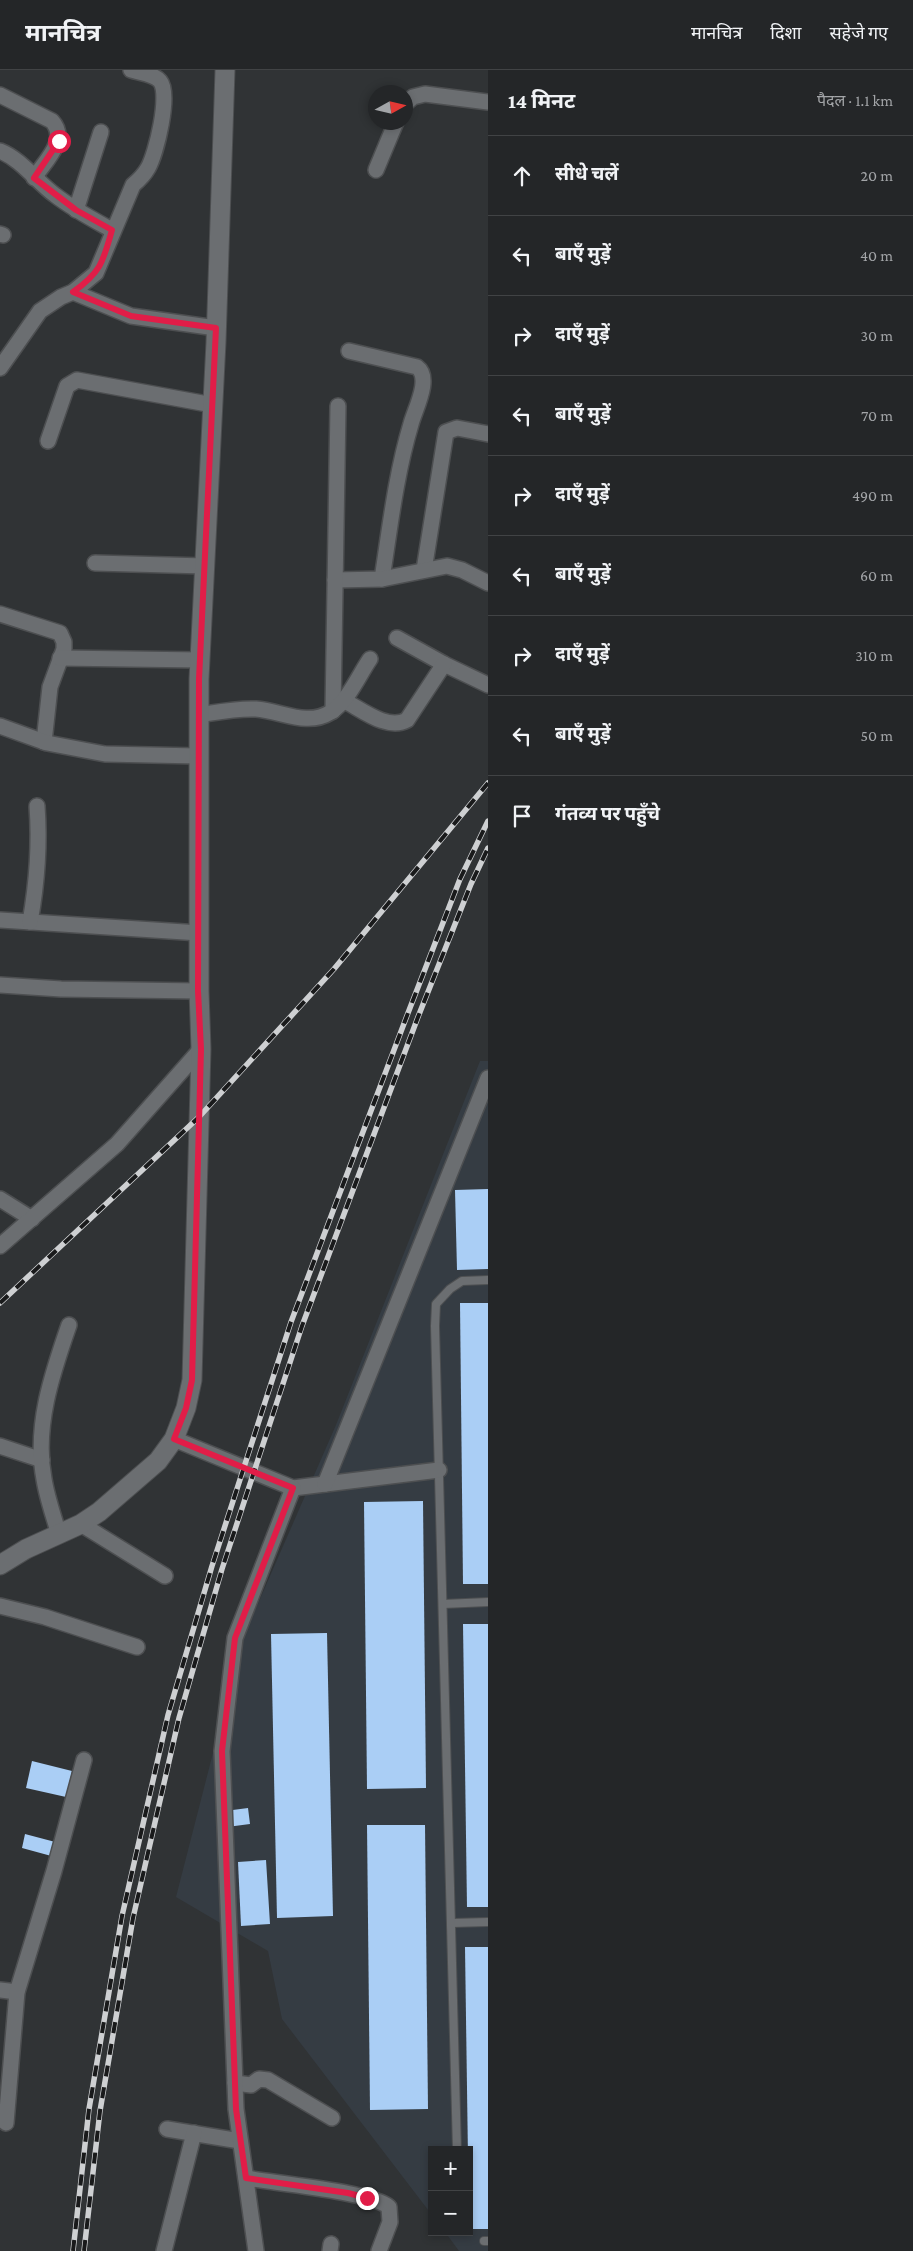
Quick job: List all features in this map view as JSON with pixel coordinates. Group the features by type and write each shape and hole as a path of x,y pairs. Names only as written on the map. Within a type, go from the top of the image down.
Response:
{"street":[{"path":"1,366 40,311 56,300 73,292 96,273 101,264 112,230 133,185 143,176 154,154 164,102 165,76 154,77 132,70"},
{"path":"0,1565 26,1549 81,1524 99,1512 158,1461 174,1439 186,1408 192,1380 201,1049 198,991 200,933 198,756 200,660 213,405 225,70"},
{"path":"413,97 425,94 488,102"},
{"path":"0,95 52,121 57,126 59,141 34,178"},
{"path":"376,170 393,130"},
{"path":"76,210 101,132"},
{"path":"2,154 76,210 112,230"},
{"path":"73,292 131,316 216,328"},
{"path":"349,351 417,366 421,370 423,377 423,385 409,430 396,487 382,579"},
{"path":"48,441 67,386 77,380 213,405"},
{"path":"338,406 335,580 338,705"},
{"path":"424,570 446,432 457,428 488,434"},
{"path":"95,563 205,566"},
{"path":"335,580 382,579 424,570 454,567 488,583"},
{"path":"0,614 60,633 64,642 50,687 44,742"},
{"path":"397,638 444,664 488,685"},
{"path":"60,658 200,660"},
{"path":"199,715 237,709 259,710 304,720 320,718 338,705 370,659"},
{"path":"338,705 389,724 399,724 407,720 444,664"},
{"path":"0,726 44,742 105,754 198,756"},
{"path":"30,922 37,879 39,834 37,806"},
{"path":"0,920 200,933"},
{"path":"0,985 61,989 198,991"},
{"path":"0,1246 117,1144 201,1049"},
{"path":"324,1484 488,1078"},
{"path":"0,1199 32,1219"},
{"path":"59,1535 44,1479 42,1460 45,1405 53,1371 69,1325"},
{"path":"174,1439 293,1488 439,1470"},
{"path":"0,1446 42,1460"},
{"path":"256,2251 240,2141 235,2083 222,1751 235,1638 293,1488"},
{"path":"81,1524 165,1576"},
{"path":"0,1606 45,1616 137,1647"},
{"path":"6,2123 17,1992 54,1871 84,1760"},
{"path":"0,1990 17,1992"},
{"path":"235,2083 250,2085 258,2079 268,2080 332,2118"},
{"path":"167,2129 240,2141"},
{"path":"164,2251 194,2133"},
{"path":"246,2178 348,2193 383,2201 389,2207 390,2222 379,2251"}],"lane":[{"path":"458,2146 435,1326 436,1304 450,1289 462,1281 488,1280"},
{"path":"443,1604 488,1602"},
{"path":"452,1923 488,1922"}],"shaded area":[{"path":"480,1061 488,1061 488,2251 459,2251 448,2236 473,2236 473,2146 428,2146 428,2210 282,2019 268,1951 176,1897 242,1640 336,1425"}],"building":[{"path":"488,1189 488,1269 457,1270 455,1190"},
{"path":"460,1303 488,1303 488,1584 463,1584"},
{"path":"423,1501 426,1788 367,1789 364,1502"},
{"path":"463,1624 488,1624 488,1907 467,1907"},
{"path":"327,1633 333,1916 277,1918 271,1634"},
{"path":"32,1761 72,1771 66,1797 26,1788"},
{"path":"248,1808 250,1824 227,1827 225,1811"},
{"path":"367,1825 425,1825 428,2109 370,2110"},
{"path":"25,1834 59,1843 55,1857 22,1848"},
{"path":"266,1860 270,1924 241,1926 238,1862"},
{"path":"465,1947 488,1947 488,2229 473,2229 473,2146 468,2146"}],"railway":[{"path":"0,1303 199,1117 334,969 488,783"},
{"path":"73,2251 89,2109 122,1916 168,1715 212,1566 291,1322 460,879 488,821"},
{"path":"84,2251 100,2111 133,1918 179,1718 222,1569 302,1326 418,1017 471,884 488,848"}],"route":[{"path":"59,141 34,178 76,210 112,230 105,255 96,273 73,292 131,316 147,320 216,328 199,679 200,933 198,991 201,1049 192,1380 186,1408 174,1439 293,1488 235,1638 222,1751 226,1894 236,2109 246,2178 348,2193 367,2198"}]}
